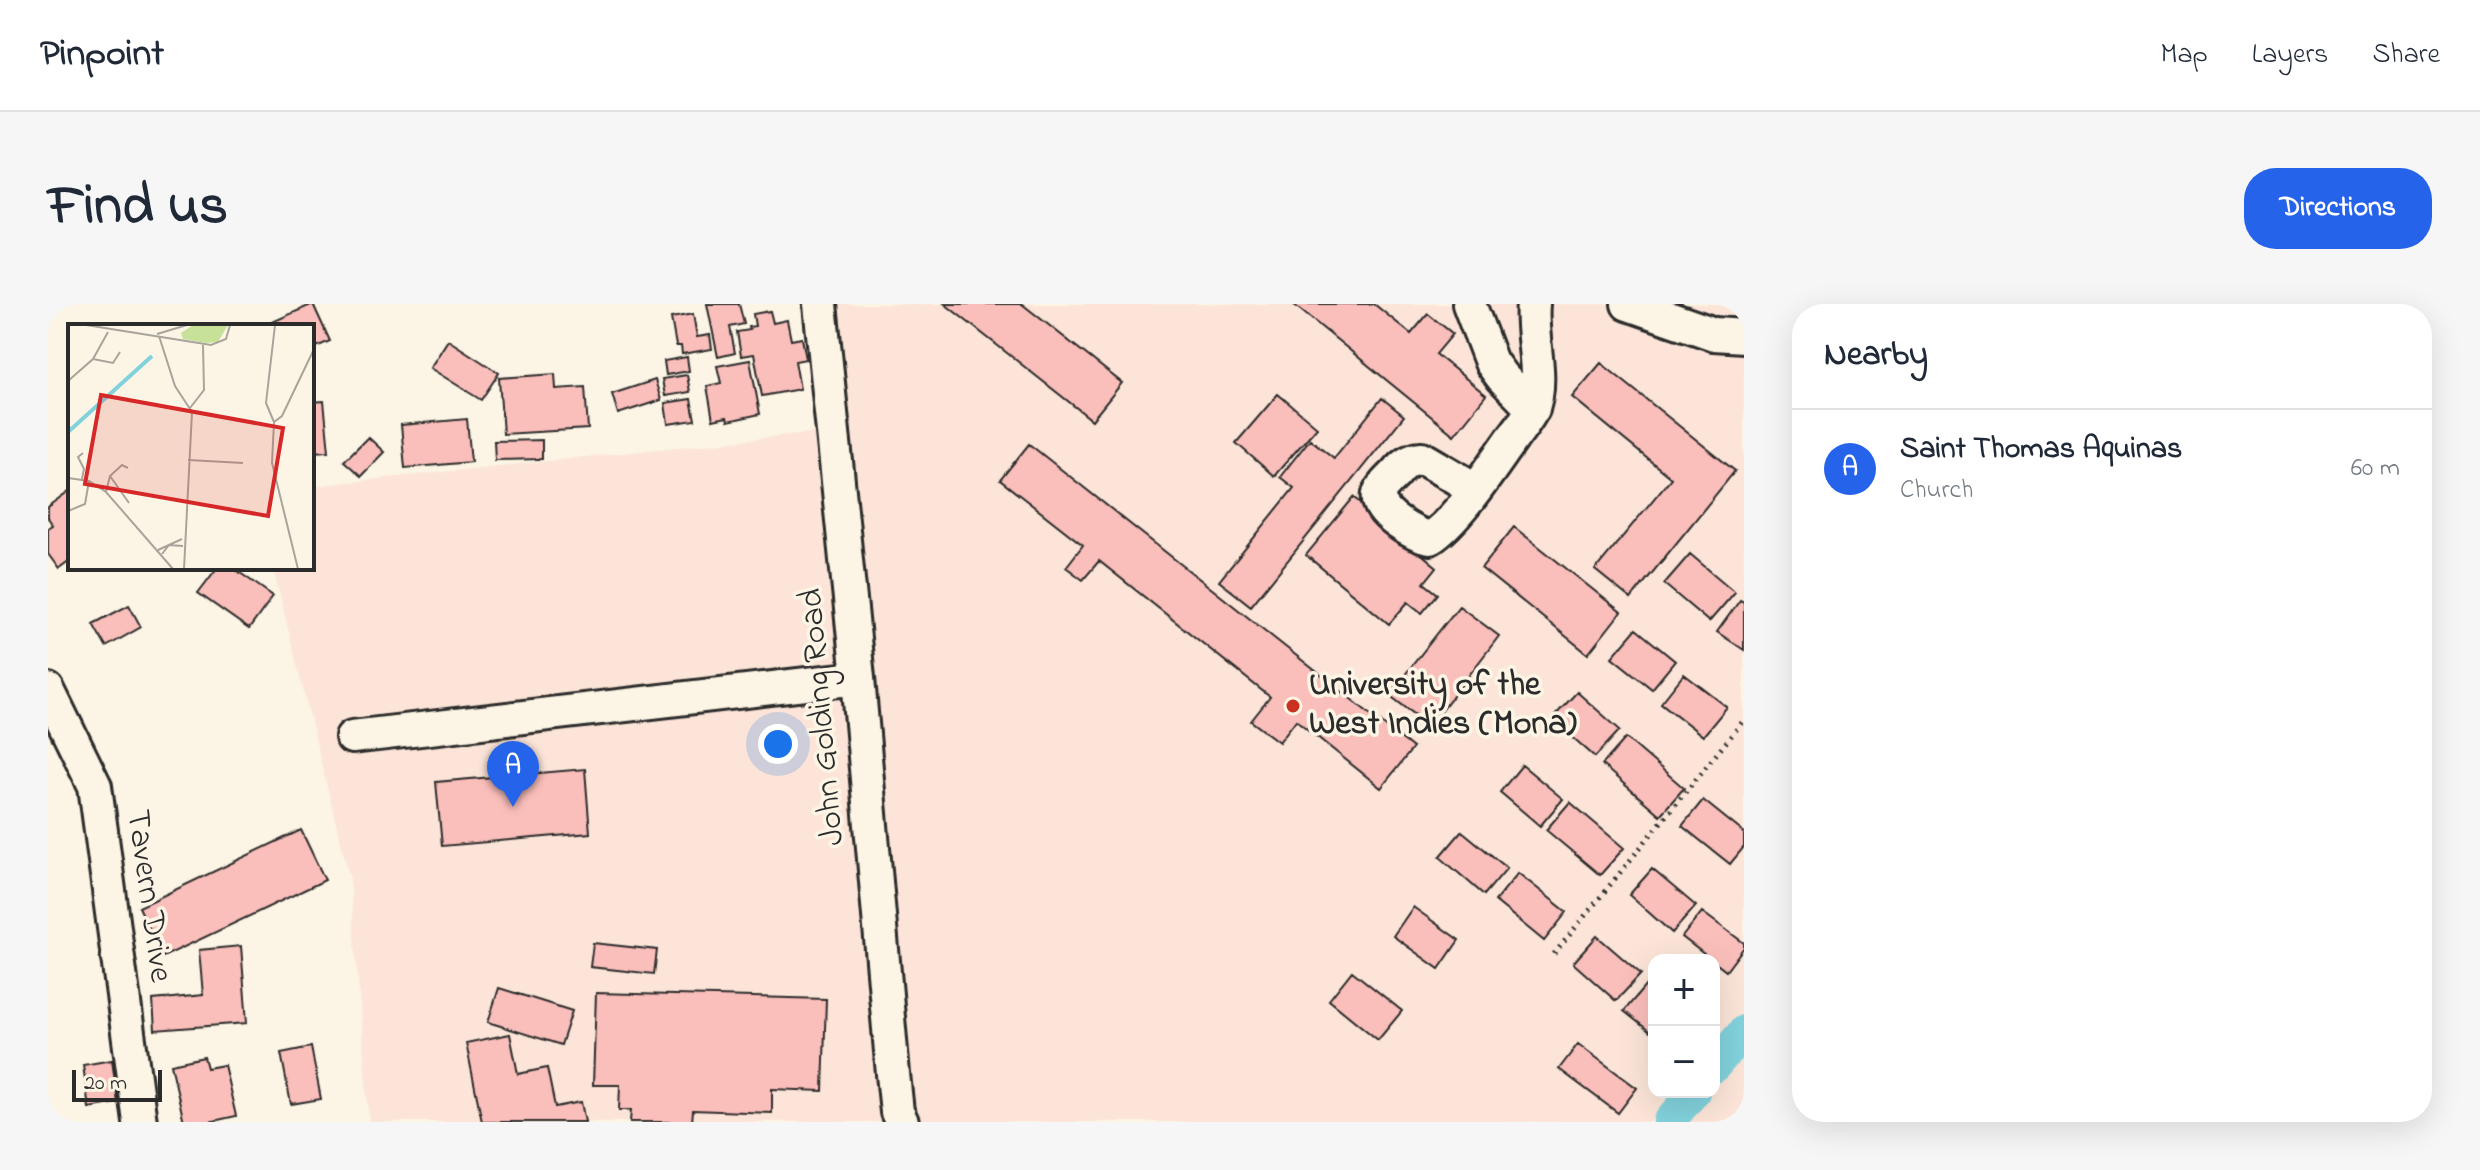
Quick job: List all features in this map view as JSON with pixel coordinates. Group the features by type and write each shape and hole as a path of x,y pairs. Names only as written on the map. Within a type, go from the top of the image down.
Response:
{"street":[{"name":"John Golding Road","path":"820,304 858,678 893,1074 897,1112 902,1122"},
{"path":"1469,304 1491,362 1533,409"},
{"path":"1475,489 1533,409 1537,376 1531,319 1533,304"},
{"path":"1632,305 1724,324"},
{"path":"352,737 858,678"},
{"name":"Tavern Drive","path":"48,690 95,786 140,1122"}],"path":[{"path":"1554,954 1744,720"}],"shaded area":[{"name":"University of the West Indies (Mona)","path":"813,304 1744,304 1744,1109 1734,1122 369,1122 350,880 273,570 314,570 314,486 826,431"}],"building":[{"path":"313,304 330,341 314,348 314,324 270,323"},
{"path":"707,304 739,304 744,324 730,327 735,353 718,357"},
{"path":"945,304 1022,304 1122,383 1092,420"},
{"path":"1293,304 1374,304 1411,334 1428,314 1453,334 1436,354 1486,395 1454,435"},
{"path":"770,311 773,323 787,320 791,340 802,338 806,359 795,361 800,389 762,396 754,354 741,356 737,332 755,326 753,314"},
{"path":"693,314 697,337 710,335 712,349 682,354 681,346 676,346 671,318"},
{"path":"448,340 499,373 481,400 430,368"},
{"path":"687,357 689,371 666,375 664,361"},
{"path":"750,360 760,414 728,421 727,417 713,420 707,386 721,383 717,366"},
{"path":"1601,363 1735,471 1631,599 1595,570 1671,478 1572,397"},
{"path":"555,374 556,389 585,387 588,429 503,434 499,378"},
{"path":"687,375 690,392 665,396 662,379"},
{"path":"655,380 661,400 618,414 612,394"},
{"path":"1278,394 1317,427 1274,476 1236,443"},
{"path":"1382,398 1404,416 1251,606 1219,581 1294,488 1280,477 1310,439 1334,458"},
{"path":"691,399 695,420 668,424 665,403"},
{"path":"324,401 329,451 314,452 314,402"},
{"path":"467,419 471,462 405,468 401,425"},
{"path":"368,437 384,452 361,476 344,461"},
{"path":"542,440 542,459 495,460 494,441"},
{"path":"1029,444 1413,748 1381,788 1296,720 1279,742 1251,721 1270,697 1099,561 1083,580 1066,567 1083,545 1000,480"},
{"path":"68,492 68,562 59,569 48,554 48,528 53,525 48,518 48,507"},
{"path":"1354,497 1437,567 1424,583 1438,594 1422,613 1408,602 1389,624 1306,555"},
{"path":"1514,527 1621,612 1588,654 1481,568"},
{"path":"1690,554 1735,592 1709,622 1664,584"},
{"path":"215,570 236,570 273,596 249,629 198,593"},
{"path":"1740,600 1744,602 1744,650 1717,632"},
{"path":"129,605 141,627 106,647 93,624"},
{"path":"1459,606 1499,636 1430,726 1389,695"},
{"path":"1636,629 1675,661 1652,689 1612,657"},
{"path":"1684,674 1727,707 1703,736 1661,703"},
{"path":"1577,692 1620,730 1595,757 1552,719"},
{"path":"1626,738 1684,788 1660,815 1602,765"},
{"path":"1522,765 1563,799 1540,826 1500,792"},
{"path":"585,769 590,833 442,846 436,782"},
{"path":"1703,800 1744,833 1744,847 1730,864 1682,826"},
{"path":"1570,802 1624,848 1600,875 1546,830"},
{"path":"301,830 325,880 163,957 139,907"},
{"path":"1462,831 1507,868 1484,895 1440,857"},
{"path":"1652,869 1696,906 1672,933 1629,895"},
{"path":"1518,873 1567,912 1544,941 1495,901"},
{"path":"1413,907 1459,940 1439,969 1393,936"},
{"path":"1702,912 1744,943 1744,947 1726,971 1720,966 1720,954 1704,954 1682,937"},
{"path":"1597,936 1641,974 1616,1001 1573,963"},
{"path":"593,943 657,950 654,974 590,967"},
{"path":"241,946 247,1023 155,1030 153,1000 203,995 199,950"},
{"path":"1352,971 1402,1011 1378,1040 1329,1000"},
{"path":"1647,984 1648,985 1648,1030 1624,1011"},
{"path":"499,988 572,1011 561,1045 488,1022"},
{"path":"596,993 826,999 823,1091 772,1089 772,1113 693,1110 692,1122 630,1122 631,1110 619,1110 620,1085 593,1085"},
{"path":"510,1034 518,1074 547,1068 555,1107 581,1102 585,1122 482,1122 466,1043"},
{"path":"1578,1044 1637,1088 1618,1113 1559,1069"},
{"path":"311,1047 321,1099 291,1104 281,1053"},
{"path":"204,1057 207,1068 224,1065 236,1116 209,1122 184,1122 171,1064"},
{"path":"112,1060 118,1103 89,1108 83,1065"}],"waterway":[{"path":"1720,1060 1744,1031"},
{"path":"1669,1122 1689,1098"}],"place":[{"name":"University of the West Indies (Mona)","path":"1293,706"},
{"name":"Saint Thomas Aquinas","path":"513,807"}]}
